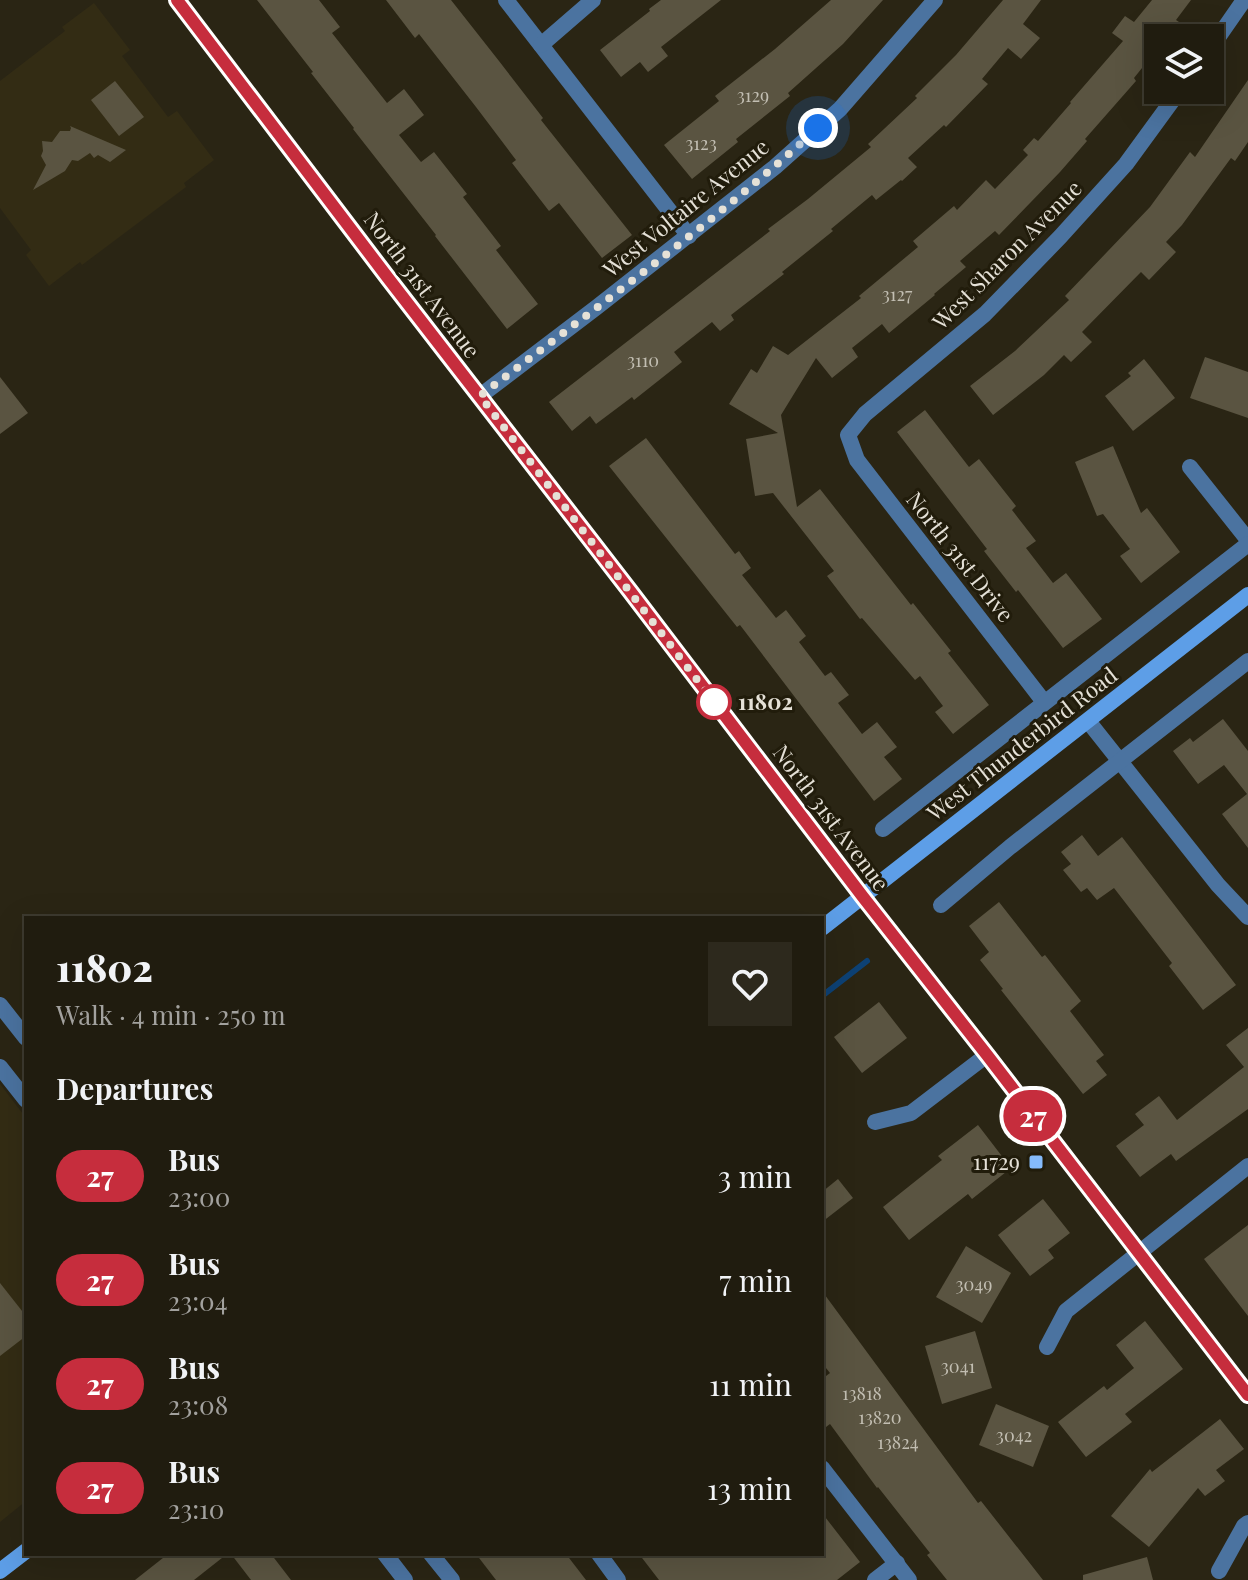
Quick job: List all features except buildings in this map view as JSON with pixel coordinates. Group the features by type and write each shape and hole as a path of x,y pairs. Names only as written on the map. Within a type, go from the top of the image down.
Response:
{"street":[{"name":"North 31st Avenue","path":"177,0 1248,1395"},
{"path":"506,0 689,236"},
{"path":"541,45 593,0"},
{"name":"West Voltaire Avenue","path":"480,396 775,167 840,109 935,0"},
{"path":"1224,29 1244,0"},
{"name":"West Sharon Avenue","path":"848,435 865,414 985,314 1060,237 1126,164 1170,104"},
{"name":"North 31st Drive","path":"848,435 857,460 1044,702"},
{"path":"1190,467 1248,542"},
{"name":"West Thunderbird Road","path":"883,829 1248,542"},
{"name":"West Thunderbird Road","path":"824,926 1248,595"},
{"path":"941,905 1010,847 1248,661"},
{"path":"1088,721 1218,885 1248,917"},
{"path":"0,1005 24,1035"},
{"path":"875,1122 911,1113 987,1055"},
{"path":"0,1067 24,1097"},
{"path":"1047,1347 1066,1311 1248,1166"},
{"path":"824,1471 909,1580"},
{"path":"1219,1571 1248,1523"},
{"path":"0,1571 24,1553"},
{"path":"387,1556 405,1580"},
{"path":"433,1556 452,1580"},
{"path":"600,1556 618,1580"},
{"path":"875,1580 897,1563"}],"shaded area":[{"path":"94,3 130,50 122,56 168,117 177,111 214,160 184,183 186,187 49,286 26,255 31,250 0,208 0,81 65,31 62,27"},
{"path":"0,1084 24,1115 24,1503 0,1522"}],"waterway":[{"path":"824,994 867,961"}],"bus line":[{"name":"27","path":"177,0 1248,1395"}],"place":[{"name":"11802","path":"714,702"},
{"name":"11729","path":"1036,1162"}],"route":[{"path":"714,702 480,396 689,236 818,128"}]}
